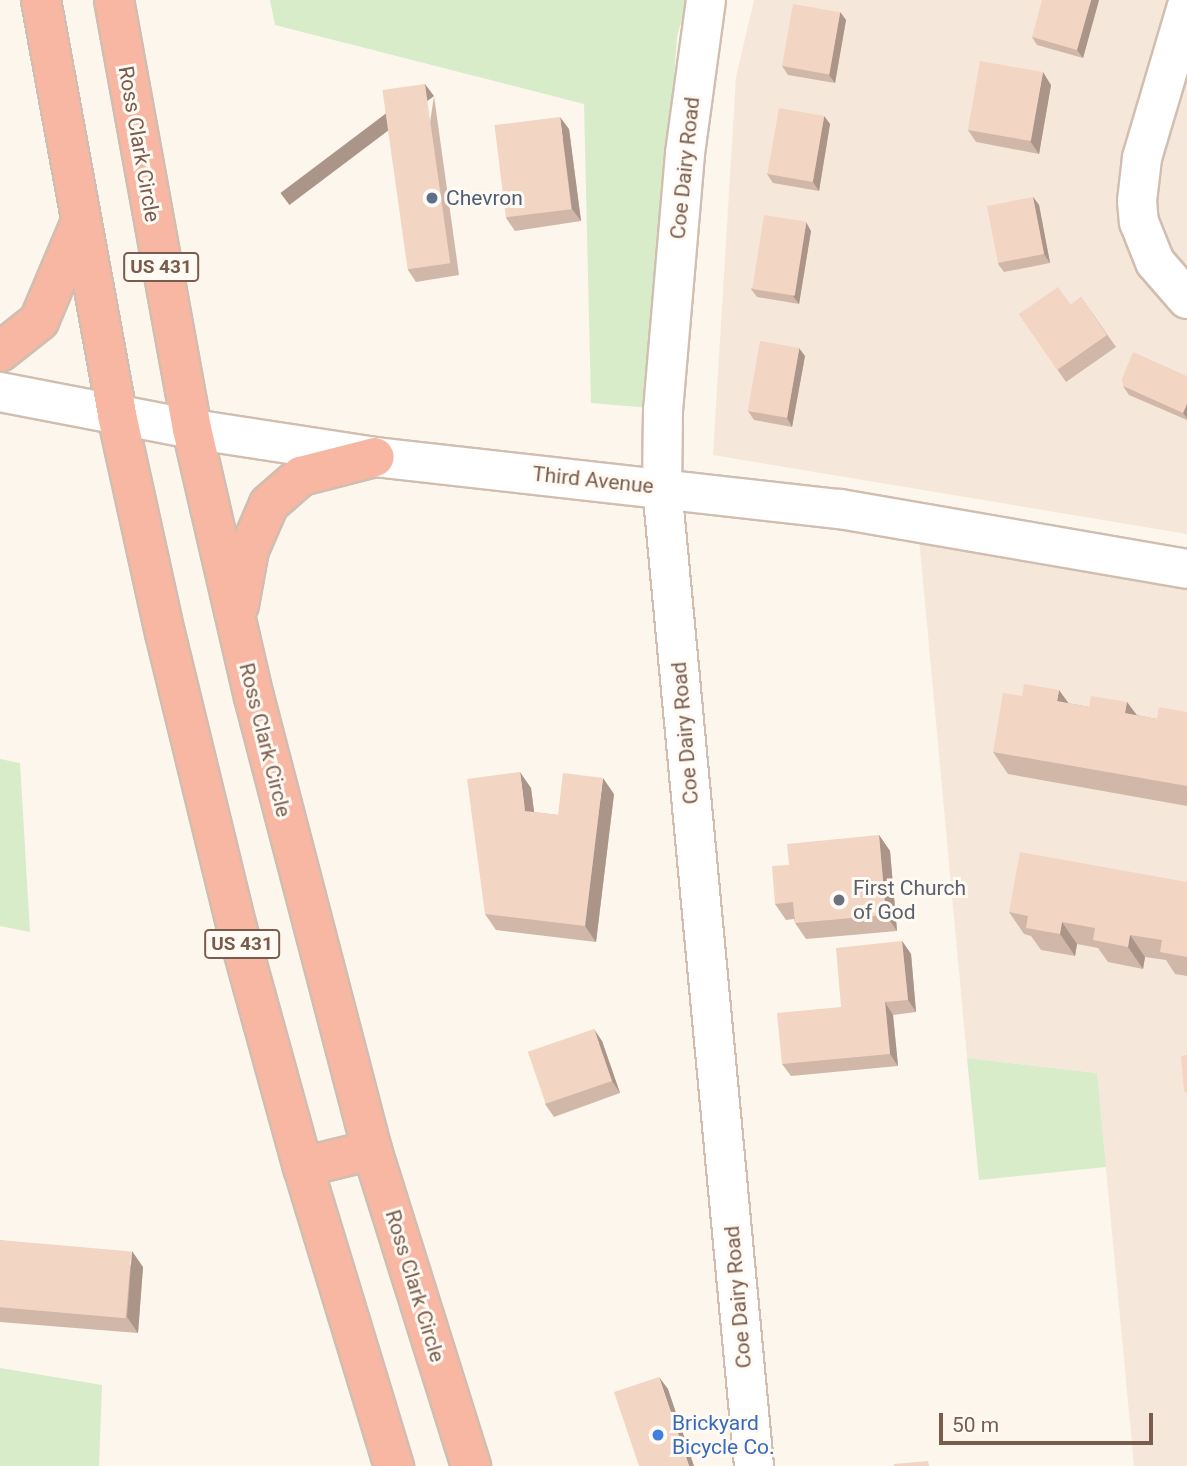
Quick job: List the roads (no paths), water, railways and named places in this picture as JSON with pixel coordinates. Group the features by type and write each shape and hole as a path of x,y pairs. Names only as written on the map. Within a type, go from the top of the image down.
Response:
{"highway":[{"name":"US 431","path":"41,0 117,415 237,928 303,1167 394,1466"},
{"name":"Ross Clark Circle","path":"114,0 192,429 306,909 372,1150 471,1466"},
{"path":"0,352 39,321 80,224"},
{"path":"236,621 249,550 269,504 301,476 375,457"},
{"path":"303,1167 372,1150"}],"street":[{"name":"Coe Dairy Road","path":"706,0 683,181 663,410 662,487 754,1466"},
{"path":"1187,6 1142,158 1137,201 1142,233 1155,262 1187,299"},
{"name":"Third Avenue","path":"0,392 192,429 375,457 840,509 1187,569"}],"place":[{"name":"Chevron","path":"432,198"},
{"name":"First Church of God","path":"839,900"},
{"name":"Brickyard Bicycle Co.","path":"658,1435"}]}
